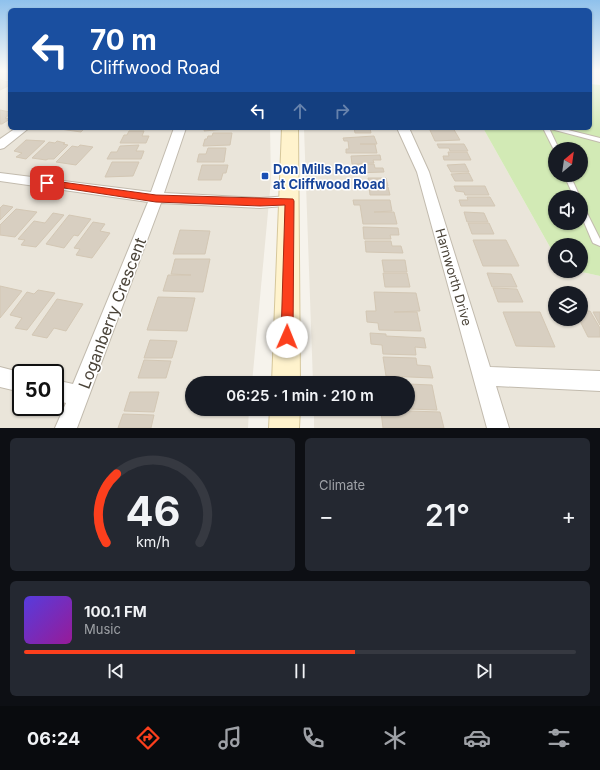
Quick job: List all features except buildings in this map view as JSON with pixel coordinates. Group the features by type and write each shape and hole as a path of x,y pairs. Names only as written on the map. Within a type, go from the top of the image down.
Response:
{"main road":[{"path":"286,376 290,130"},
{"path":"284,428 285,416"}],"street":[{"path":"0,145 20,130"},
{"name":"Loganberry Crescent","path":"66,428 156,198 179,130"},
{"name":"Harnworth Drive","path":"404,130 424,172 498,428"},
{"path":"0,177 156,198 260,202 290,201"},
{"path":"482,376 600,381"},
{"path":"0,378 12,380"},
{"path":"64,392 79,396"}],"lane":[{"path":"547,130 553,142"},
{"path":"560,130 600,140"},
{"path":"588,223 596,242 600,243"}],"shaded area":[{"path":"0,91 8,91 8,130 270,130 271,180 253,376 185,376 185,416 249,416 248,428 0,428"},
{"path":"304,130 484,130 548,244 548,278 588,278 588,273 600,276 600,428 314,428 314,416 415,416 415,376 313,376"}],"green space":[{"path":"592,91 600,91 600,276 588,273 588,238 548,238 548,244 484,130 592,130"}],"place":[{"name":"Don Mills Road at Cliffwood Road","path":"265,176"}],"route":[{"path":"47,183 156,198 260,202 290,201 287,337"}]}
